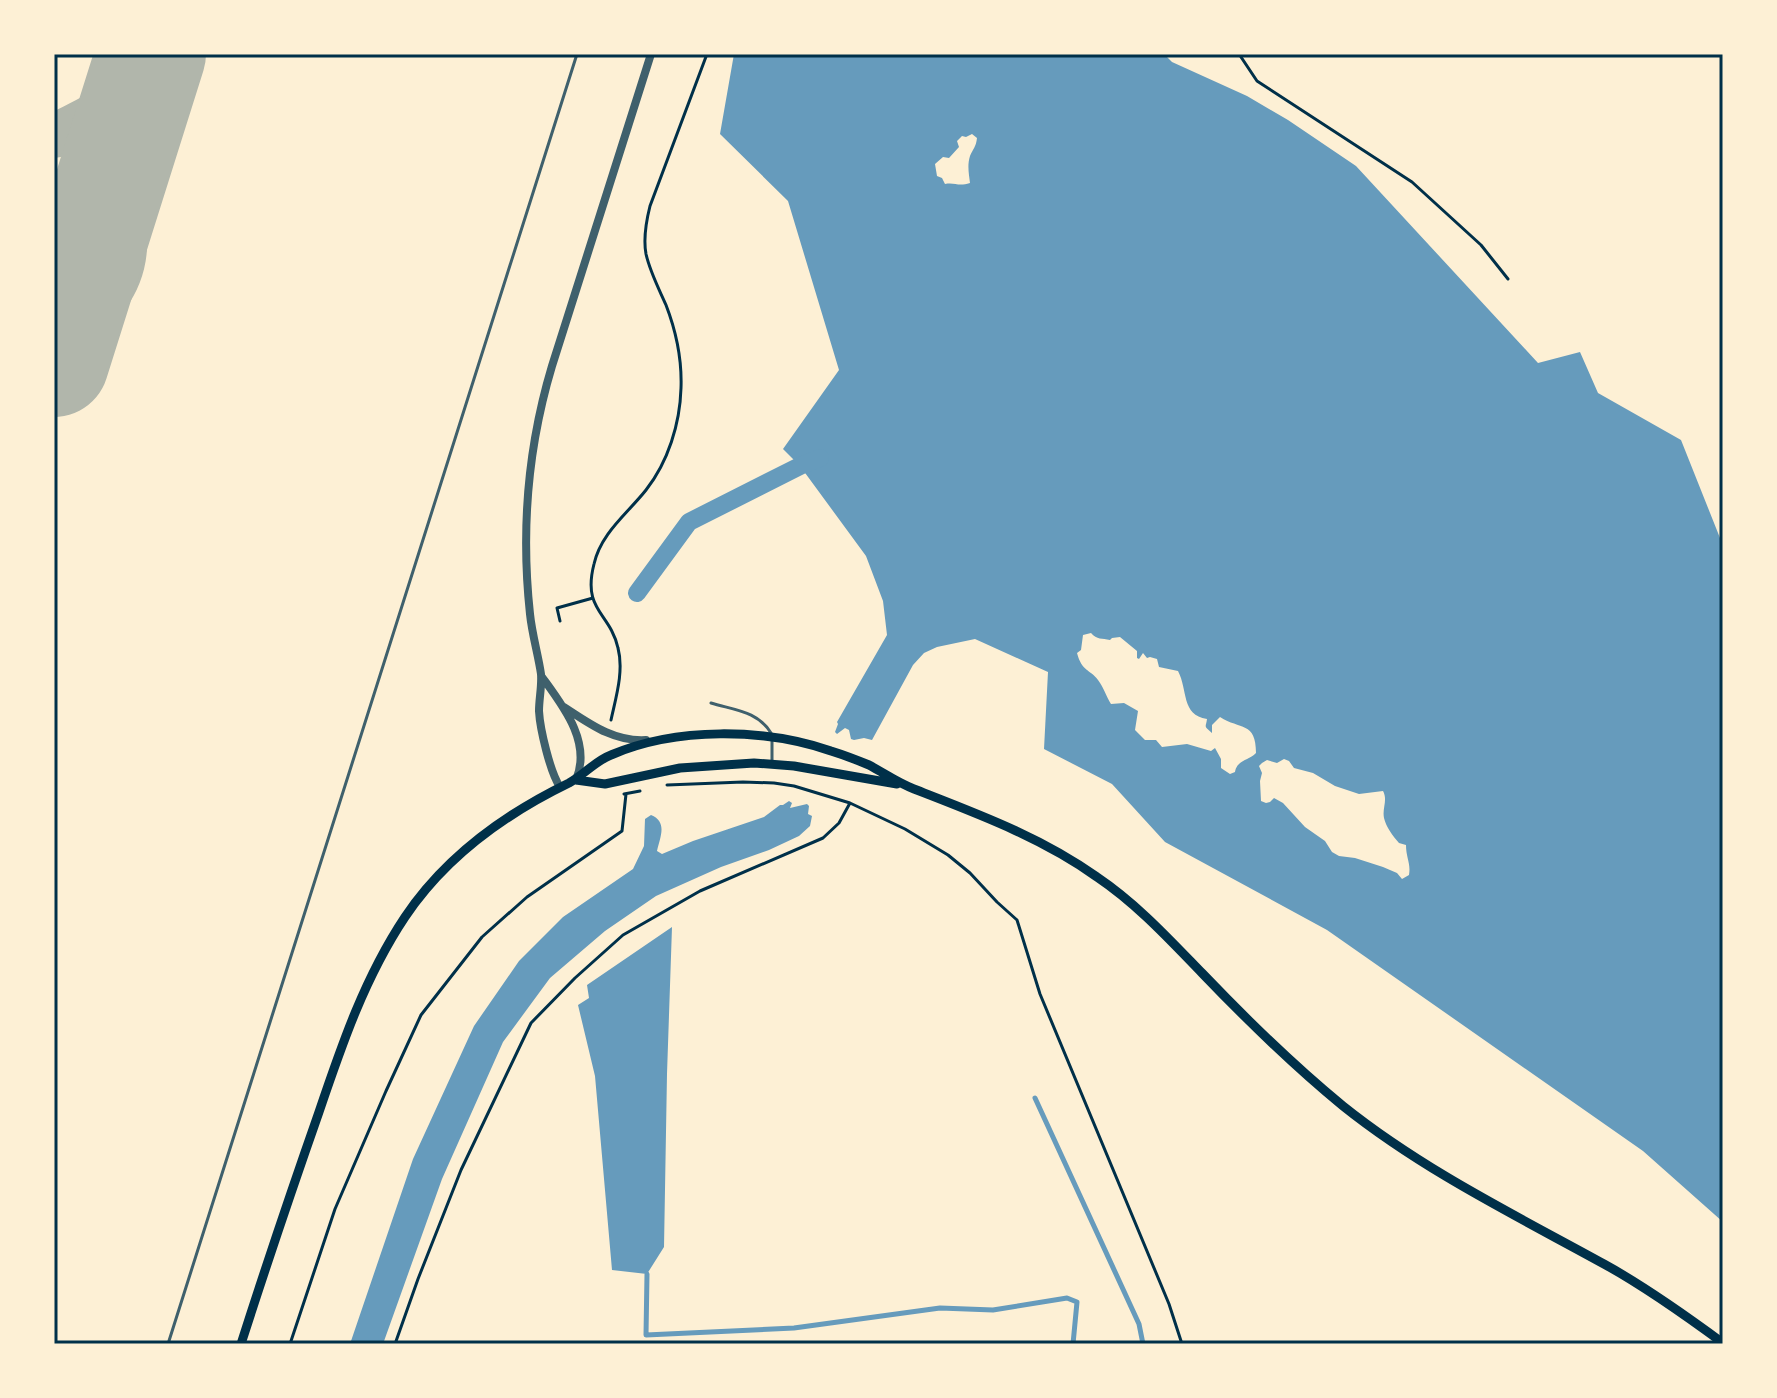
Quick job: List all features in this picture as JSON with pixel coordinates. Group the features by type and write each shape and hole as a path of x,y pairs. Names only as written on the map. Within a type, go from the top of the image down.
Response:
{"main road":[{"path":"241,1344 291,1190 350,1025 389,944 420,896 458,856 494,826 529,803 576,780 607,756 655,740 718,734 772,738 831,751 867,765 905,786 1026,834 1098,877 1155,924 1257,1030 1345,1108 1444,1176 1606,1265 1723,1343"},
{"path":"576,780 605,784 680,768 737,764 819,770 905,786"}],"street":[{"path":"560,787 552,772 539,714 541,677 527,570 528,500 534,438 548,378 651,54"},
{"path":"541,677 564,707 581,748 581,765 576,780"},
{"path":"564,707 605,733 631,741 655,740"}],"lane":[{"path":"168,1344 577,54"},
{"path":"711,703 756,716 768,728 772,738 772,765"}],"path":[{"path":"605,733 617,695 619,653 613,635 597,609 591,580 599,548 606,535 648,488 667,454 676,429 681,389 679,350 668,310 646,256 645,226 707,54"},
{"path":"1239,54 1257,81 1412,182 1481,245 1508,279"},
{"path":"560,621 557,608 593,598"},
{"path":"662,786 717,782 774,783 850,803 905,829 948,855 1017,920 1040,994 1169,1304 1182,1344"},
{"path":"618,789 626,794 650,789"},
{"path":"290,1344 335,1209 421,1015 482,937 527,897 622,831 626,794"},
{"path":"395,1344 461,1170 531,1023 623,935 700,891 823,838 839,823 850,803"}],"water":[{"path":"734,54 1164,54 1172,62 1247,96 1356,166 1538,363 1580,352 1598,393 1681,440 1723,541 1723,1222 1643,1151 1327,930 1165,842 1112,784 1044,749 1048,672 975,639 937,647 924,653 913,665 872,740 851,739 849,730 845,728 837,734 835,732 837,722 887,635 883,601 866,556 800,466 783,449 839,370 788,201 720,134","holes":["972,134 977,138 969,159 970,183 945,184 937,176 935,164 943,157 949,158 959,147 957,141 962,136","1091,633 1110,640 1120,637 1137,651 1137,658 1143,653 1147,658 1157,659 1159,667 1178,671 1186,701 1193,712 1207,719 1207,729 1212,733 1212,725 1220,717 1246,728 1253,736 1256,753 1230,774 1221,768 1221,759 1215,748 1211,751 1187,744 1162,747 1156,740 1145,740 1135,730 1138,711 1124,703 1111,704 1098,680 1081,664 1077,653 1081,650 1083,635","1284,759 1294,768 1313,773 1335,786 1359,794 1383,791 1385,821 1399,843 1406,845 1409,875 1402,879 1397,873 1383,867 1339,856 1283,803 1274,798 1266,803 1261,801 1262,773 1259,766 1267,760 1277,763"]},
{"path":"789,801 792,803 790,808 807,804 808,814 812,816 810,826 799,836 656,896 605,931 550,978 503,1042 442,1179 383,1344 350,1344 413,1159 474,1026 519,961 563,917 633,869 644,846 645,819 651,815 660,822 657,851 662,854 764,817"},
{"path":"672,927 664,1247 647,1274 612,1270 595,1076 578,1005 589,998 587,985"}],"waterway":[{"path":"637,593 689,522 820,458"},
{"path":"1035,1098 1139,1324 1143,1344"},
{"path":"647,1274 646,1335 794,1328 940,1308 993,1310 1067,1298 1077,1302 1073,1344"}],"taxiway":[{"path":"54,136 116,101 151,55"},
{"path":"54,332 70,327 97,309 107,297 121,268 125,235 117,186 126,131"}],"runway":[{"path":"54,362 151,54"}]}
